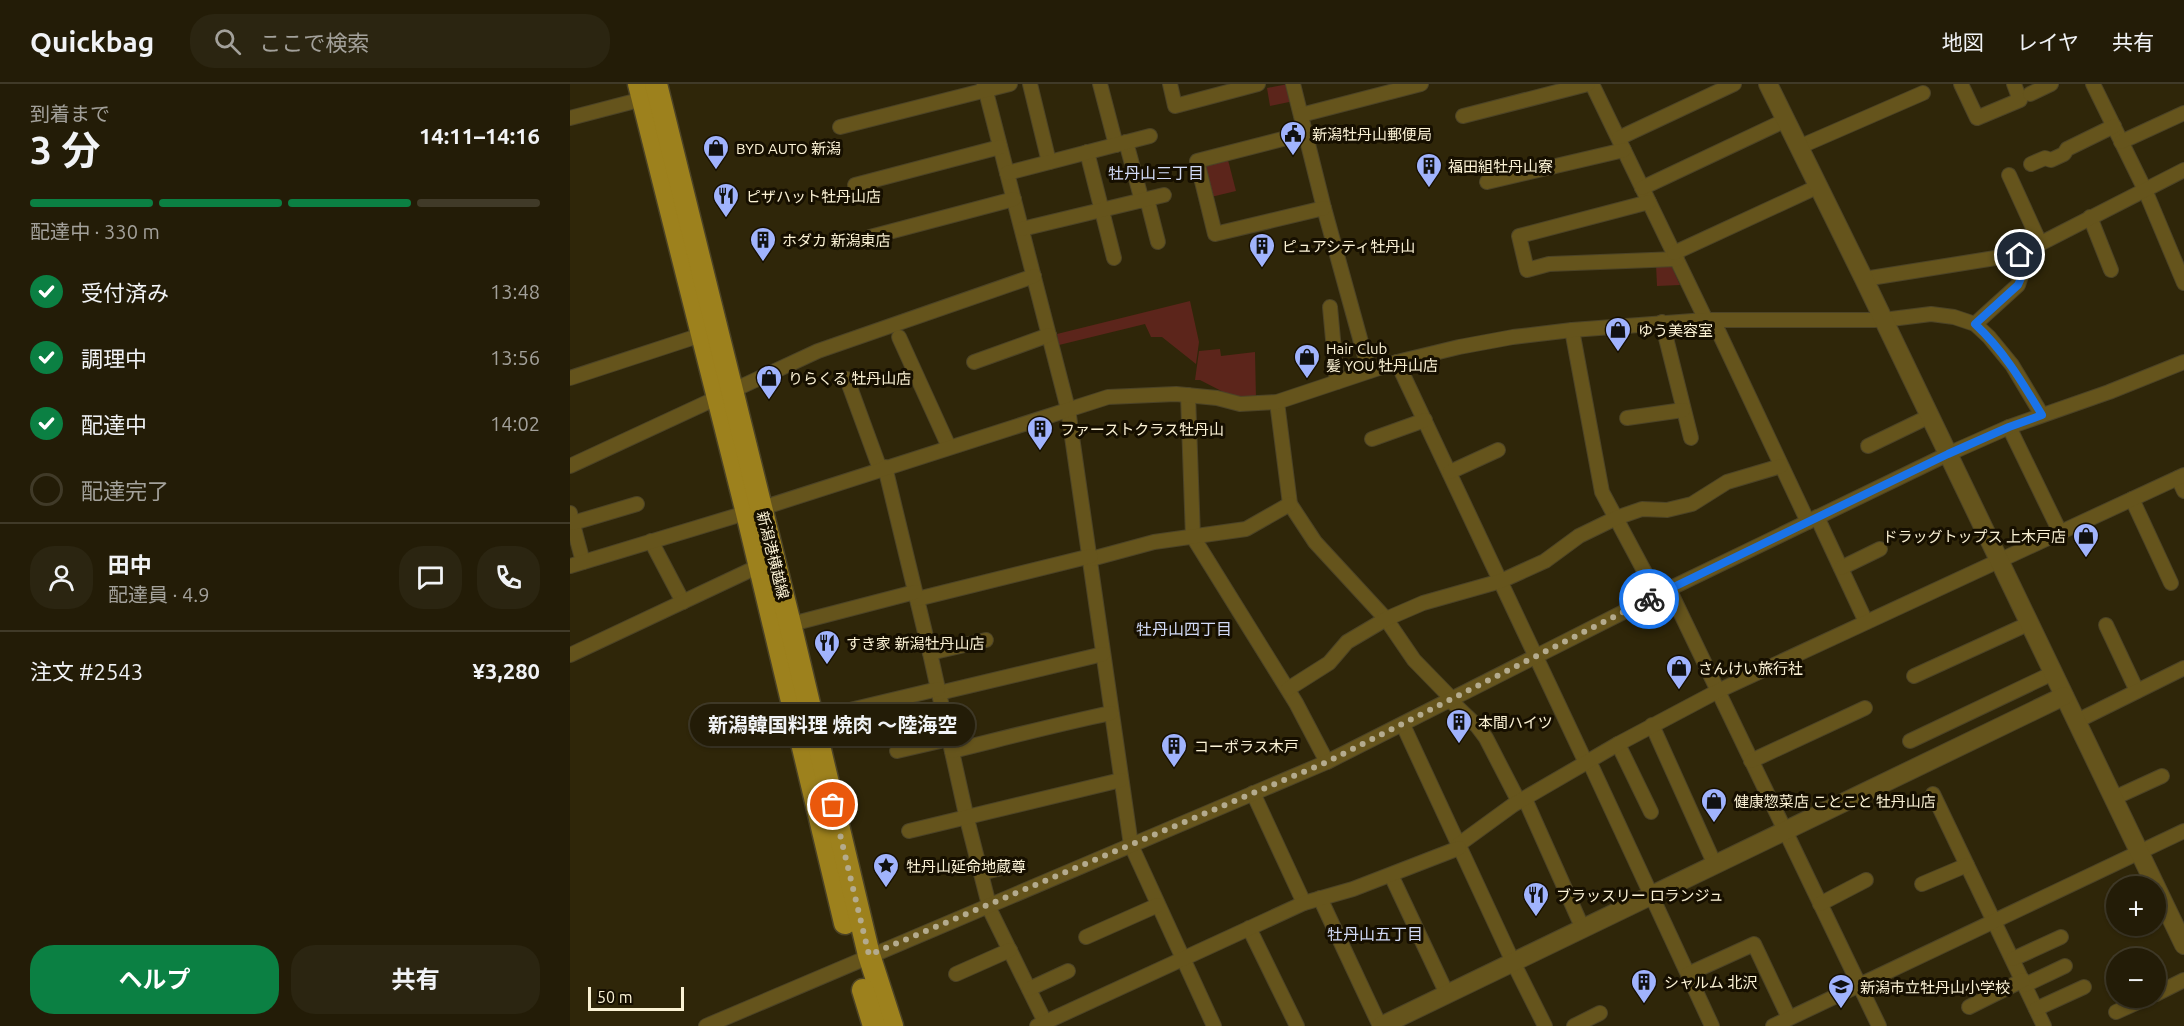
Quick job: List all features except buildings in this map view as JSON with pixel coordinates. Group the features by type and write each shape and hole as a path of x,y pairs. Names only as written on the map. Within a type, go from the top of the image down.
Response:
{"main road":[{"name":"新潟港横越線","path":"646,89 701,335 725,395"},
{"name":"新潟港横越線","path":"646,89 754,511 862,959 874,1026"},
{"name":"新潟港横越線","path":"754,511 759,566 782,627"},
{"name":"新潟港横越線","path":"862,959 891,1026"}],"street":[{"path":"840,127 984,87 1010,84"},
{"path":"1030,84 1049,162"},
{"path":"1100,84 1158,242"},
{"path":"1170,84 1175,106 1258,84"},
{"path":"1293,84 1369,371"},
{"path":"1301,115 1421,84"},
{"path":"1463,116 1590,84 1781,466 1840,568 1866,622"},
{"path":"1486,182 1621,144 1734,84"},
{"path":"1768,84 2000,559 2184,945"},
{"path":"1963,85 1977,118 2020,100 2014,84"},
{"path":"2030,94 2051,84"},
{"path":"2098,86 2184,283"},
{"path":"984,87 1068,409 1131,845 1214,1026"},
{"path":"570,118 646,89"},
{"path":"1799,147 1923,93"},
{"path":"2121,142 2184,113"},
{"path":"1642,188 1786,120"},
{"path":"2031,164 2045,158 2051,160 2064,154 2067,149 2114,126"},
{"path":"1306,133 1197,161 1215,234 1324,208"},
{"path":"1007,173 1150,136"},
{"path":"855,185 1000,147"},
{"path":"1087,152 1114,258"},
{"path":"1864,279 2020,255 2184,170"},
{"path":"2009,175 2040,243"},
{"path":"1649,202 1519,236 1527,270 1549,264 1675,256 1819,186"},
{"path":"1022,229 1164,195"},
{"path":"870,237 1014,199"},
{"path":"2090,217 2111,270"},
{"path":"1975,324 2018,285 2022,276 2020,255"},
{"path":"570,466 818,351 1034,276"},
{"path":"1330,307 1337,382"},
{"path":"637,504 571,518 576,564 754,511 1108,397 1156,394 1217,398 1240,404 1277,402 1397,362 1470,345 1513,337 1662,322 1883,320 1931,314 1954,317 1975,324 1989,337 2012,365 2042,415"},
{"path":"1662,322 1690,438"},
{"path":"1572,330 1602,492 1663,592 1718,691 1879,1026"},
{"path":"570,378 701,335"},
{"path":"974,362 1049,335"},
{"path":"899,336 949,447"},
{"path":"1397,362 1712,1026"},
{"path":"709,1025 1327,762 1663,592 1948,454 2009,427 2184,362"},
{"path":"847,379 882,468 930,653 988,905 1029,990 1041,1024 1304,903 1353,889 1459,846 1522,800 1652,725 1718,691 2000,559 2181,476 2184,491"},
{"path":"1188,395 1193,537 1288,689 1327,762"},
{"path":"1277,402 1290,504 1315,542 1386,619 1414,660 1486,738 1522,800 1583,928"},
{"path":"1627,418 1683,410"},
{"path":"1868,446 1930,416"},
{"path":"1372,439 1425,420"},
{"path":"2009,427 2060,532"},
{"path":"1450,472 1498,450"},
{"path":"1288,689 1329,663 1347,642 1386,619 1423,603 1501,581 1545,561 1579,536 1616,518 1642,509 1667,510 1692,504 1727,482 1781,466"},
{"path":"2132,499 2171,583"},
{"path":"782,627 1154,542 1246,530 1290,504"},
{"path":"651,541 683,602"},
{"path":"1840,568 1880,549"},
{"path":"570,655 759,566"},
{"path":"1914,676 2030,623"},
{"path":"2106,625 2138,691"},
{"path":"930,653 986,640"},
{"path":"805,721 1103,654"},
{"path":"2077,721 2184,668"},
{"path":"1910,741 2053,673"},
{"path":"1320,898 1381,1026 2064,696"},
{"path":"1752,761 1865,708"},
{"path":"897,751 1032,732 1056,724 1111,713"},
{"path":"1402,725 1545,1026"},
{"path":"1652,725 1715,865"},
{"path":"1618,744 1651,812"},
{"path":"2114,798 2162,776"},
{"path":"909,831 967,819 1121,780"},
{"path":"1253,793 1304,903"},
{"path":"1933,794 2044,1026"},
{"path":"1773,1026 2184,831"},
{"path":"1922,884 1967,865"},
{"path":"981,873 1009,866"},
{"path":"1391,875 1447,994"},
{"path":"1820,904 1866,880"},
{"path":"1086,938 1158,905"},
{"path":"1249,928 1297,1026"},
{"path":"2013,959 2061,937"},
{"path":"1688,974 1754,944 1789,1018"},
{"path":"956,974 1010,950"},
{"path":"1969,1007 2065,966"},
{"path":"1029,990 1068,971"},
{"path":"2166,989 2184,980"},
{"path":"2036,1009 2084,987"},
{"path":"2116,1012 2125,1008"},
{"path":"1574,1026 1600,1013"}],"shaded area":[{"path":"1288,84 1294,101 1270,106 1267,88"},
{"path":"1228,160 1236,191 1211,197 1203,166"},
{"path":"1656,264 1671,265 1680,285 1657,286"},
{"path":"1190,301 1199,342 1196,364 1162,337 1151,337 1145,324 1059,345 1057,334"},
{"path":"1220,349 1221,356 1255,352 1256,399 1233,397 1200,380 1195,380 1199,351"}],"way so far":[{"path":"833,805 869,955 1327,762 1649,599"}],"place":[{"name":"新潟牡丹山郵便局","path":"1293,157"},
{"name":"BYD AUTO 新潟","path":"716,171"},
{"name":"福田組牡丹山寮","path":"1429,189"},
{"name":"ピザハット牡丹山店","path":"726,219"},
{"name":"ホダカ 新潟東店","path":"763,263"},
{"name":"ピュアシティ牡丹山","path":"1262,269"},
{"name":"ゆう美容室","path":"1618,353"},
{"name":"Hair Club 髪 YOU 牡丹山店","path":"1307,380"},
{"name":"りらくる 牡丹山店","path":"769,401"},
{"name":"ファーストクラス牡丹山","path":"1040,452"},
{"name":"ドラッグトップス 上木戸店","path":"2086,559"},
{"name":"すき家 新潟牡丹山店","path":"827,666"},
{"name":"さんけい旅行社","path":"1679,691"},
{"name":"本間ハイツ","path":"1459,745"},
{"name":"コーポラス木戸","path":"1174,769"},
{"name":"新潟韓国料理 焼肉 ～陸海空","path":"833,805"},
{"name":"健康惣菜店 ことこと 牡丹山店","path":"1714,824"},
{"name":"牡丹山延命地蔵尊","path":"886,889"},
{"name":"ブラッスリー ロランジュ","path":"1536,918"},
{"name":"シャルム 北沢","path":"1644,1005"},
{"name":"新潟市立牡丹山小学校","path":"1841,1010"}],"district":[{"name":"牡丹山三丁目","path":"1156,173"},
{"name":"牡丹山四丁目","path":"1184,629"},
{"name":"牡丹山五丁目","path":"1375,934"}],"route":[{"path":"1649,599 1948,454 2042,415 2012,365 1975,324 2018,285 2022,276 2020,255"}]}
